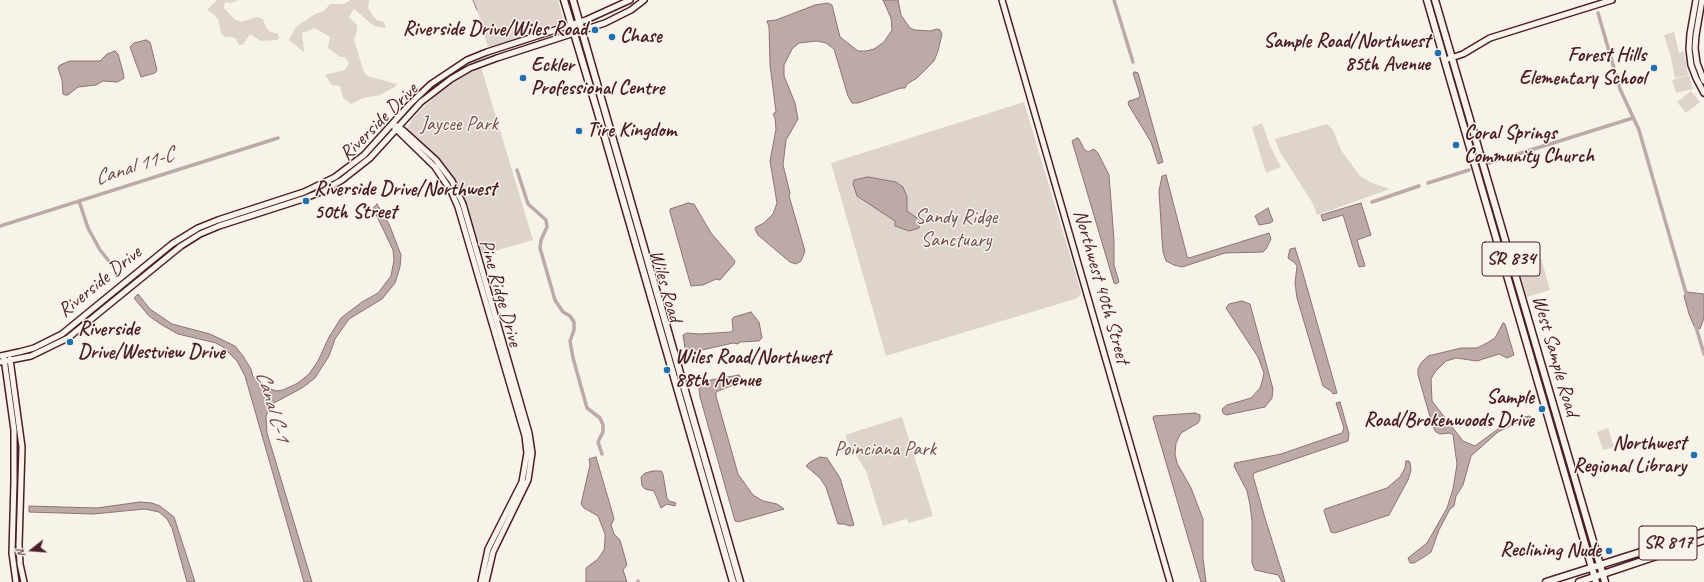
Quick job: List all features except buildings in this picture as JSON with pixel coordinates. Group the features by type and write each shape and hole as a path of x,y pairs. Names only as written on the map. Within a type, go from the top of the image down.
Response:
{"main road":[{"name":"Wiles Road","path":"564,0 733,582"},
{"name":"Wiles Road","path":"573,0 740,582"},
{"name":"West Sample Road","path":"1427,0 1548,413 1595,580"},
{"name":"West Sample Road","path":"1435,0 1605,582"},
{"path":"1532,360 1538,369 1547,399 1552,403"},
{"path":"1548,413 1552,415 1560,443 1566,451"},
{"path":"1702,533 1702,541"},
{"path":"1690,545 1702,533"},
{"name":"SR 817","path":"1600,564 1702,533"},
{"name":"SR 817","path":"1595,580 1602,574 1702,541"},
{"path":"1546,582 1600,564"},
{"path":"1579,582 1595,580"}],"street":[{"name":"Riverside Drive","path":"2,356 43,344 62,334 172,244 198,228 304,192 334,177 364,155 410,104 431,84 467,60 487,52 601,15 630,0"},
{"name":"Riverside Drive","path":"2,362 36,354 68,338 181,246 200,234 219,226 303,199 336,184 366,162 421,102 451,79 497,58 618,17 644,0"},
{"name":"Northwest 40th Street","path":"1002,0 1170,582"},
{"path":"1445,60 1452,58 1490,38 1612,0"},
{"path":"1704,81 1696,57 1696,35 1702,1 1694,0 1690,34 1690,58 1696,78 1704,93"},
{"path":"1690,58 1696,57"},
{"name":"Pine Ridge Drive","path":"392,124 436,160 452,181 463,204 529,433 532,453 528,480 493,552 486,582"},
{"name":"Pine Ridge Drive","path":"397,128 435,167 451,191 458,207 525,436 526,461 522,482 492,539 483,569 481,582"},
{"path":"10,354 22,447 19,555 24,582"},
{"path":"2,356 14,430 12,553 16,582"}],"green space":[{"path":"217,0 238,0 231,3 225,2 224,8 234,19 241,22 257,17 263,19 269,31 278,34 279,38 277,40 261,41 250,34 243,45 239,45 236,39 232,37 225,37 221,33 218,19 207,10"},
{"path":"350,0 369,0 368,7 373,16 377,20 384,22 386,28 374,26 354,9 349,17 357,25 354,40 364,72 367,76 397,84 395,87 380,95 363,98 351,104 343,98 340,86 332,85 325,75 345,70 349,63 345,57 340,57 328,48 330,37 315,28 302,33 304,52 289,40 296,27 315,14 324,11 330,4 344,4"},
{"path":"474,0 558,0 564,22 488,47"},
{"path":"1674,32 1679,53 1684,51 1688,75 1675,78 1664,35"},
{"name":"Jaycee Park","path":"481,67 533,240 481,255 464,198 458,186 439,157 407,128 413,118 437,94 453,82"},
{"path":"1689,75 1693,89 1676,93 1672,80"},
{"path":"1691,91 1700,102 1686,113 1677,102"},
{"name":"Sandy Ridge Sanctuary","path":"1024,102 1081,292 1078,298 886,356 831,163"},
{"path":"1262,123 1270,146 1281,167 1266,173 1252,127"},
{"path":"1327,124 1333,130 1341,150 1360,176 1372,183 1390,189 1317,215 1312,202 1280,152 1275,139"},
{"path":"1541,258 1550,290 1527,297 1518,265"},
{"name":"Poinciana Park","path":"902,417 933,516 909,523 906,519 883,526 866,471 845,435"},
{"path":"1608,428 1614,447 1603,450 1597,432"}],"shaded area":[{"path":"883,0 898,0 901,15 910,28 915,30 930,31 937,29 940,30 942,34 934,61 917,78 907,84 905,88 901,88 858,103 852,103 848,96 834,49 826,43 817,41 799,43 792,49 784,65 784,76 795,103 798,119 786,140 783,165 790,193 789,196 805,251 801,261 796,264 790,262 758,235 755,229 773,214 777,203 770,161 776,129 773,114 776,112 770,65 769,27 767,21 776,20 815,5 828,3 832,5 840,37 858,51 866,51 874,49 884,42 892,30 891,18"},
{"path":"146,40 150,42 157,70 155,73 141,77 130,47 134,43"},
{"path":"115,51 118,54 124,78 117,82 103,81 96,85 78,87 68,95 63,94 62,80 58,68 60,65 70,61 100,61 107,54"},
{"path":"1133,73 1138,73 1163,162 1158,164 1151,142 1128,104 1129,101 1139,98 1140,95"},
{"path":"1077,138 1084,149 1088,152 1094,149 1098,153 1109,175 1114,240 1114,265 1119,282 1116,284 1114,283 1072,141"},
{"path":"1166,175 1187,256 1189,258 1269,233 1271,239 1266,249 1263,252 1225,253 1182,267 1166,261 1163,252 1159,191 1162,176"},
{"path":"868,177 896,182 903,187 907,197 907,211 920,220 919,228 909,231 895,226 895,221 857,196 853,184 854,180"},
{"path":"688,203 694,204 711,233 735,261 720,280 716,279 703,285 691,286 670,212 670,209"},
{"path":"1361,203 1371,235 1357,240 1365,266 1359,267 1343,215 1323,221 1321,215"},
{"path":"377,204 389,224 401,255 400,267 395,283 382,299 349,319 335,339 329,356 315,378 302,388 274,403 268,411 266,417 267,433 312,582 304,582 245,376 237,361 223,347 216,343 178,334 162,325 149,316 134,298 138,294 150,309 172,324 210,334 235,346 251,369 253,377 270,389 277,391 283,390 298,383 309,374 318,361 329,337 341,318 362,302 378,293 391,276 394,260 393,250 373,208"},
{"path":"1268,208 1273,221 1259,225 1255,216"},
{"path":"1295,248 1337,393 1333,394 1323,386 1297,298 1295,283 1297,266 1288,257 1290,249"},
{"path":"1687,292 1704,294 1704,318 1700,329 1694,326 1689,314 1684,296"},
{"path":"1242,301 1250,304 1273,389 1272,398 1265,407 1226,415 1223,413 1222,409 1227,405 1251,398 1260,388 1264,373 1258,357 1226,308 1229,304"},
{"path":"751,312 759,322 762,338 759,341 740,342 738,344 733,343 689,353 685,348 683,335 687,333 699,334 731,332 733,330 732,319 734,317"},
{"path":"1503,323 1505,324 1514,355 1507,358 1499,354 1477,361 1456,358 1446,361 1435,372 1431,379 1432,401 1463,441 1475,446 1498,429 1510,423 1525,417 1530,416 1531,418 1528,422 1516,423 1498,432 1471,456 1463,485 1456,496 1454,506 1450,509 1439,530 1431,552 1414,563 1410,563 1408,558 1427,543 1447,508 1453,489 1457,464 1453,435 1450,433 1440,434 1436,432 1433,427 1418,375 1418,369 1421,363 1428,356 1461,348 1477,348 1487,343 1495,338"},
{"path":"739,375 741,378 740,382 716,392 738,474 753,495 763,501 777,504 784,509 738,522 735,521 699,389 705,381"},
{"path":"1340,402 1349,434 1348,441 1254,473 1253,476 1285,582 1282,582 1278,575 1255,570 1252,563 1252,521 1250,505 1247,491 1234,466 1235,463 1281,454 1342,433 1344,428 1336,403"},
{"path":"1195,413 1200,415 1200,419 1198,423 1181,433 1176,443 1175,454 1177,463 1191,488 1203,519 1203,558 1206,582 1201,582 1153,418 1154,416"},
{"path":"596,457 614,519 611,525 614,534 620,540 627,565 623,570 627,582 586,582 586,568 598,559 604,550 605,540 605,534 598,516 584,508 581,504 590,465 589,459"},
{"path":"820,457 827,458 840,478 854,525 850,526 838,524 826,487 820,478 806,466 810,462"},
{"path":"1406,461 1409,461 1411,470 1408,480 1389,515 1335,533 1331,532 1324,511 1325,509 1387,488 1400,477 1405,468"},
{"path":"661,471 663,474 667,498 669,501 676,503 675,506 667,504 661,508 654,491 645,489 642,486 641,477 645,473"},
{"path":"140,502 152,503 160,506 174,517 195,582 187,582 172,528 167,519 159,512 145,509 93,514 29,512 29,506 97,508"}],"waterway":[{"path":"473,0 477,10"},
{"path":"1114,0 1133,62"},
{"path":"1598,13 1620,89 1639,130 1686,293"},
{"path":"1489,163 1633,118"},
{"name":"Canal 11-C","path":"0,226 278,138"},
{"path":"517,170 528,204 546,220 547,227 541,240 540,248 555,300 563,312 570,316 574,322 574,330 570,341 573,358 587,408 600,418 603,425 603,432 598,442 602,454"},
{"path":"1428,183 1469,170"},
{"path":"1372,202 1419,186"},
{"name":"Canal C-1","path":"79,201 88,228 100,250 113,266"},
{"path":"1696,327 1704,354"}],"place":[{"name":"Riverside Drive/Wiles Road","path":"595,30"},
{"name":"Chase","path":"612,37"},
{"name":"Sample Road/Northwest 85th Avenue","path":"1438,53"},
{"name":"Forest Hills Elementary School","path":"1654,68"},
{"name":"Eckler Professional Centre","path":"523,78"},
{"name":"Tire Kingdom","path":"579,131"},
{"name":"Coral Springs Community Church","path":"1456,145"},
{"name":"Riverside Drive/Northwest 50th Street","path":"306,201"},
{"name":"Riverside Drive/Westview Drive","path":"70,342"},
{"name":"Wiles Road/Northwest 88th Avenue","path":"667,370"},
{"name":"Sample Road/Brokenwoods Drive","path":"1542,409"},
{"name":"Northwest Regional Library","path":"1694,455"},
{"name":"Reclining Nude","path":"1609,551"}]}
